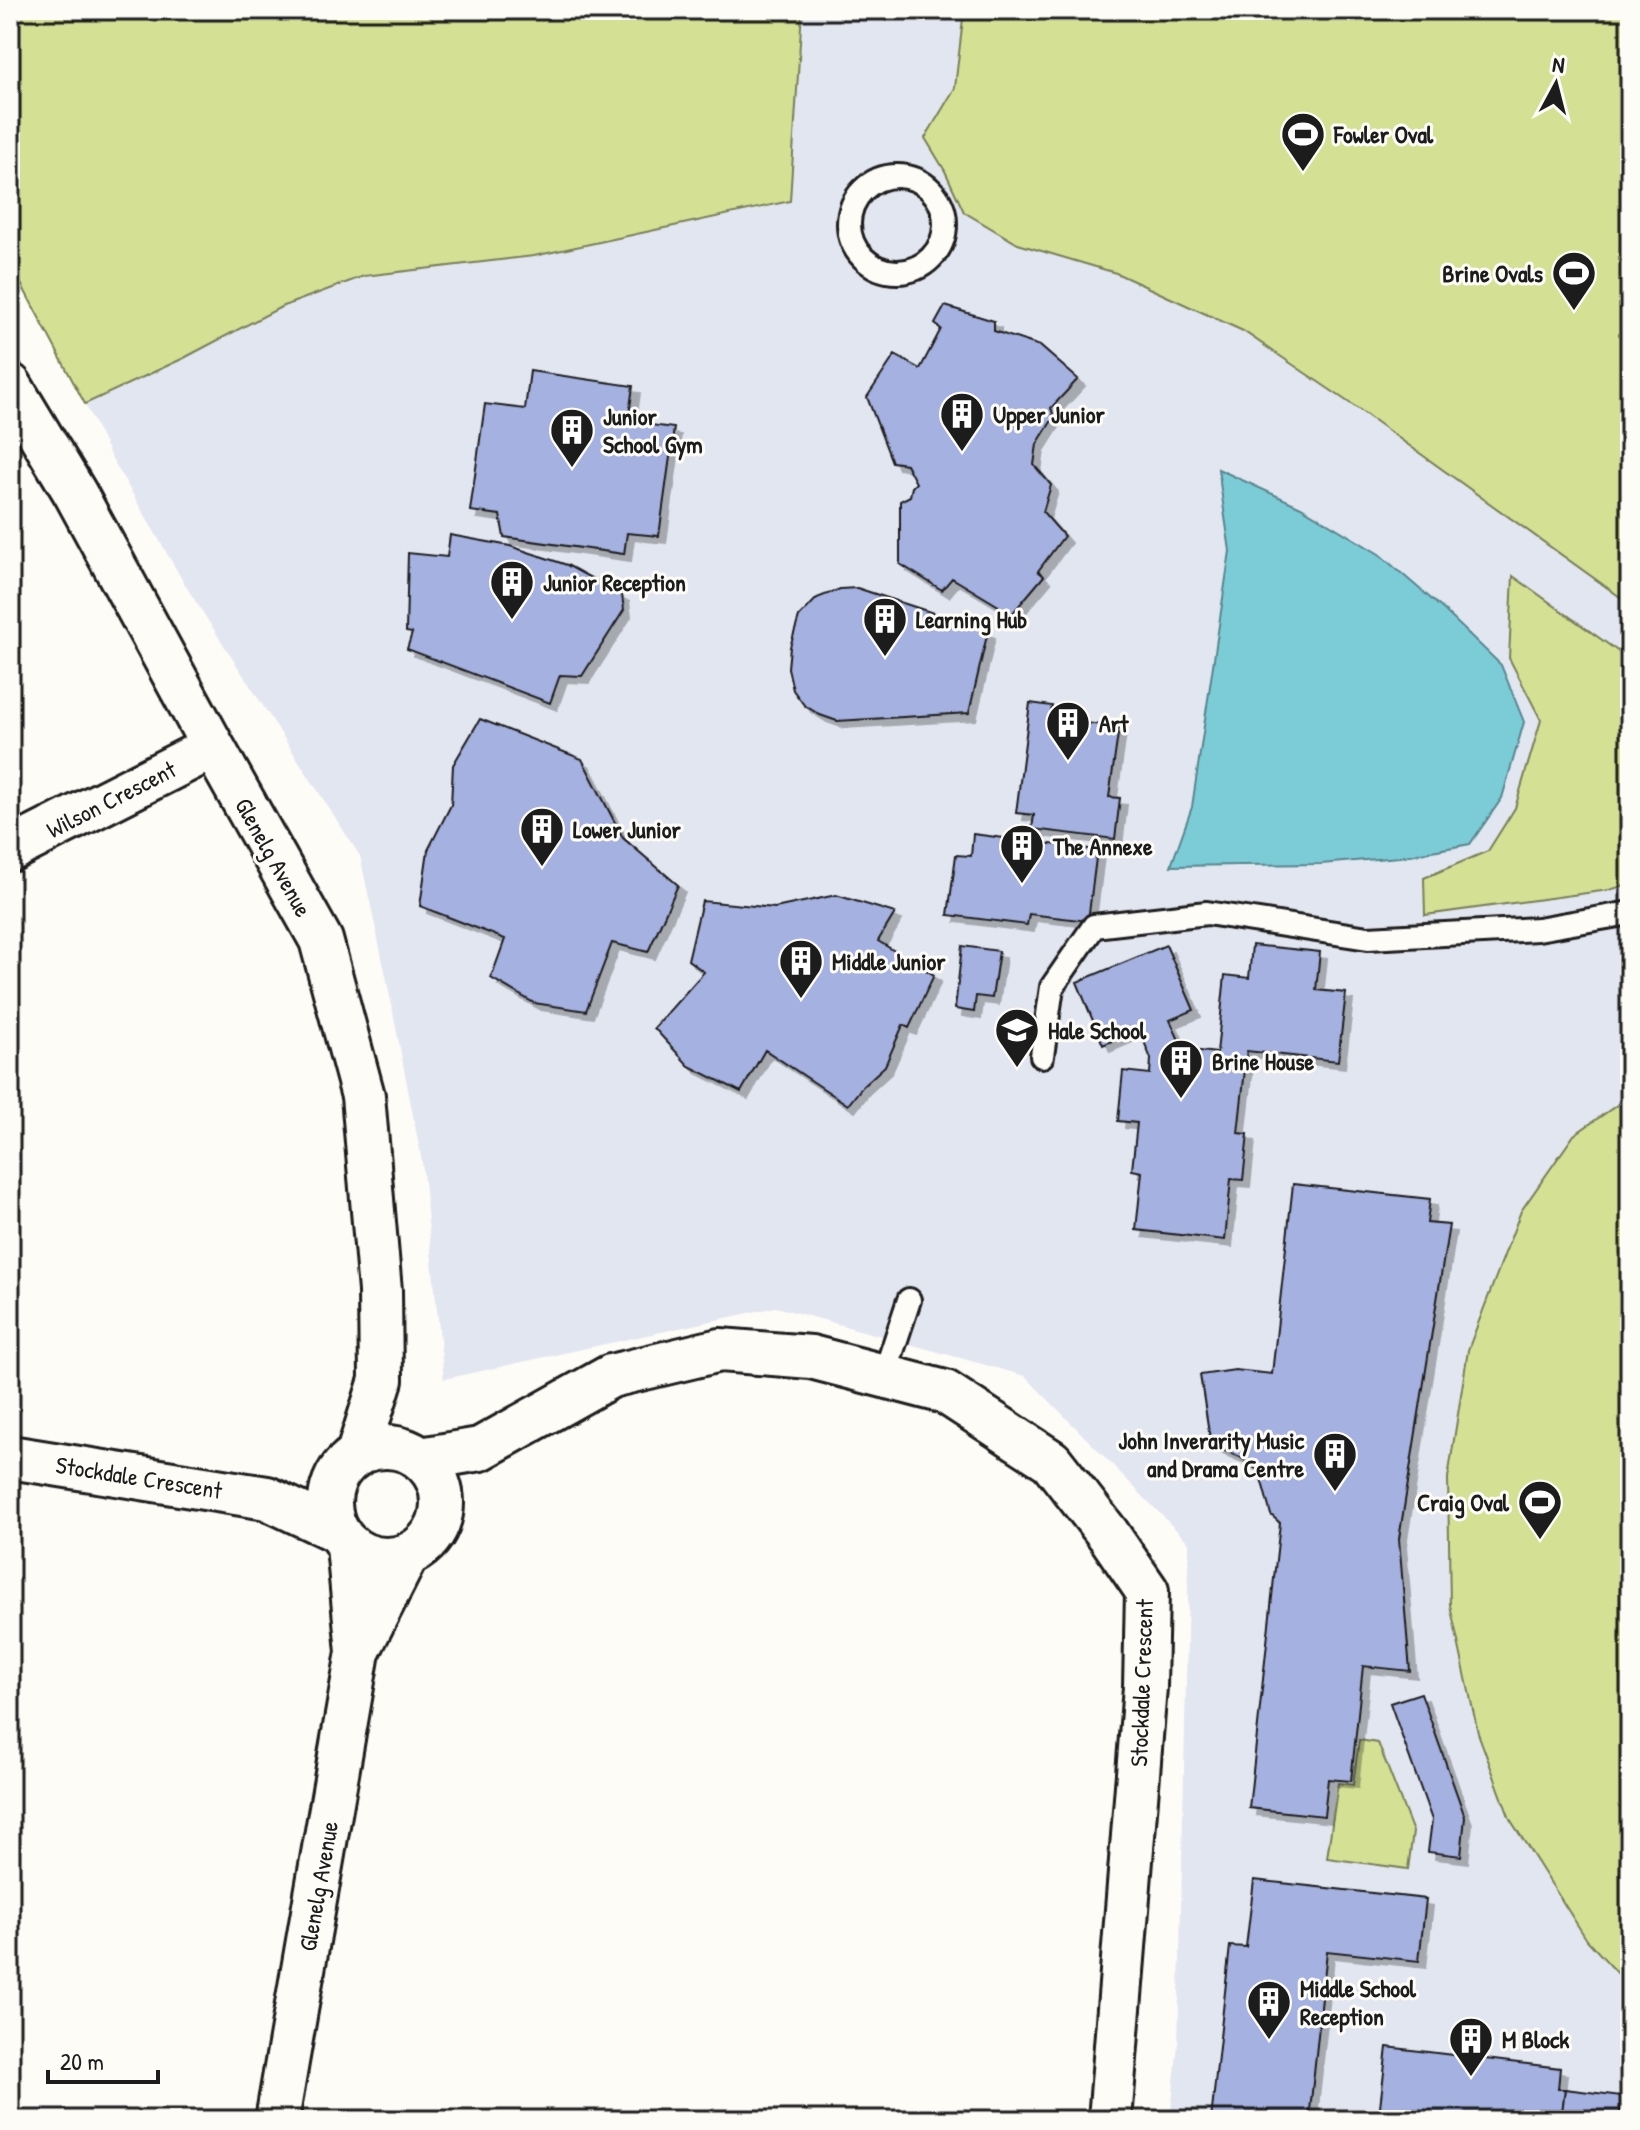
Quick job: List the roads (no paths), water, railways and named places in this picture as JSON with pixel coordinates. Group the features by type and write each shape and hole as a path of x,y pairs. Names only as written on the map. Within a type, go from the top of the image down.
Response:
{"street":[{"name":"Glenelg Avenue","path":"10,385 75,493 321,940 363,1096 380,1291 381,1380 329,1506 333,1525 343,1539 358,1652"},
{"name":"Wilson Crescent","path":"10,850 213,747"},
{"name":"Stockdale Crescent","path":"417,1456 480,1449 611,1376 720,1350 811,1357 945,1392 1051,1461 1108,1534 1147,1591 1145,1687 1110,2120"},
{"name":"Glenelg Avenue","path":"277,2120 358,1652 407,1555 416,1551 434,1532 443,1508 435,1474 417,1456 381,1380"},
{"path":"346,1469 379,1447 404,1450 417,1456"},
{"name":"Stockdale Crescent","path":"443,1508 480,1449"},
{"name":"Stockdale Crescent","path":"10,1457 267,1498 343,1539"},
{"name":"Stockdale Crescent","path":"267,1498 346,1469"},
{"path":"343,1539 371,1558 396,1559 407,1555"}],"lane":[{"path":"896,176 912,178 926,185 937,196 944,211 943,241 934,255 922,265 907,271 891,271 876,267 863,257 849,229 850,213 856,198 867,187 881,179 896,176"},
{"path":"1042,1056 1052,987 1094,926 1207,913 1368,938 1538,929 1630,913"},
{"path":"884,1376 909,1300"}],"water":[{"path":"1218,469 1301,507 1379,554 1501,665 1524,722 1502,798 1470,844 1399,857 1321,864 1171,866 1192,807 1230,551"}],"place":[{"name":"Fowler Oval","path":"1303,173"},
{"name":"Brine Ovals","path":"1574,312"},
{"name":"Upper Junior","path":"962,453"},
{"name":"Junior School Gym","path":"572,469"},
{"name":"Junior Reception","path":"512,621"},
{"name":"Learning Hub","path":"885,658"},
{"name":"Art","path":"1068,762"},
{"name":"Lower Junior","path":"542,868"},
{"name":"The Annexe","path":"1022,885"},
{"name":"Middle Junior","path":"801,1000"},
{"name":"Hale School","path":"1017,1069"},
{"name":"Brine House","path":"1181,1100"},
{"name":"John Inverarity Music and Drama Centre","path":"1335,1493"},
{"name":"Craig Oval","path":"1540,1541"},
{"name":"Middle School Reception","path":"1269,2041"},
{"name":"M Block","path":"1471,2078"}]}
